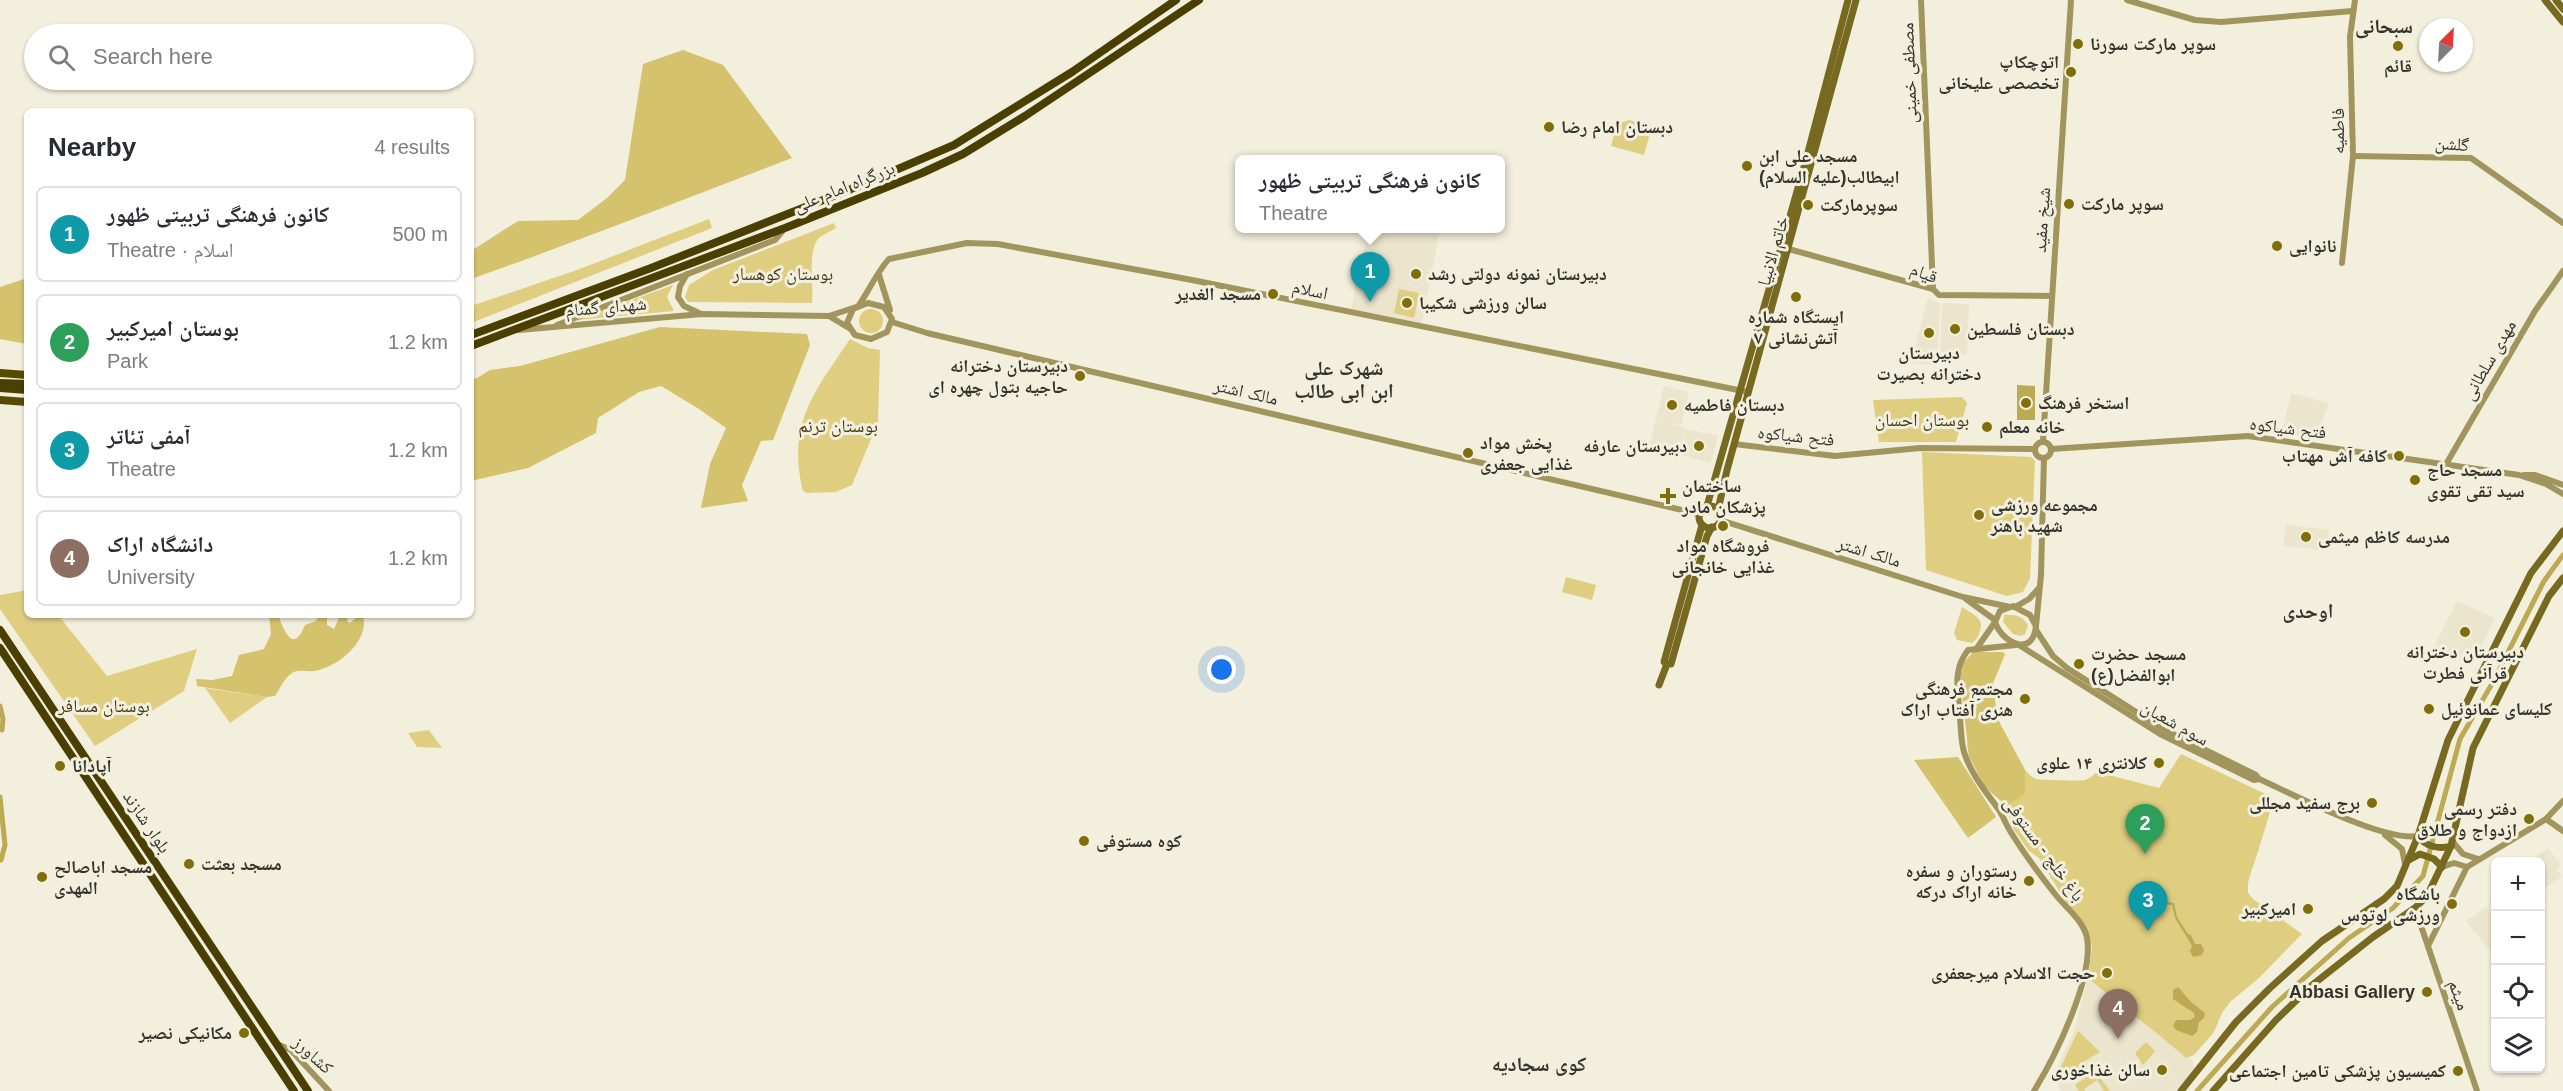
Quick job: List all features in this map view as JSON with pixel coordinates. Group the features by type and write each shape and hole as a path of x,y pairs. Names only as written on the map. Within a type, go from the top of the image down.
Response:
{"highway":[{"name":"بزرگراه امام علی","path":"474,334 672,260 856,187 954,145 1072,72 1176,0"},
{"name":"بزرگراه امام علی","path":"474,345 785,228 922,173 963,154 1200,0"},
{"path":"0,383 24,384"},
{"path":"0,388 24,390"},
{"name":"بلوار شازند","path":"0,630 121,803 308,1091"},
{"name":"بلوار شازند","path":"0,648 294,1091"}],"main road":[{"name":"خاتم الانبیا","path":"1718,510 1744,391 1848,0"},
{"name":"خاتم الانبیا","path":"1707,506 1789,249 1856,0"},
{"path":"2545,0 2563,22"},
{"path":"2556,0 2563,9"},
{"path":"0,373 24,375"},
{"path":"0,400 24,402"},
{"path":"1659,685 1667,664 1671,664 1707,536 1720,520 1718,510 1707,506 1699,514 1702,525 1664,662 1667,664"},
{"path":"1702,525 1712,527"},
{"path":"2181,1091 2236,1022 2257,1000 2322,941 2392,892 2409,861 2448,740 2531,573 2563,531"},
{"path":"2213,1091 2276,1020 2311,986 2427,897 2451,843 2473,748 2550,596 2563,578"},
{"path":"2418,836 2424,843 2438,848 2451,843"},
{"path":"2409,861 2420,854 2434,859 2442,867"}],"street":[{"name":"مصطفی خمینی","path":"1921,0 1933,289"},
{"name":"شیخ مفید","path":"2043,441 2071,0"},
{"path":"2127,0 2195,20 2221,22 2353,11"},
{"name":"فاطمیه","path":"2343,263 2353,156 2350,37 2355,0"},
{"name":"گلشن","path":"2353,156 2470,158 2563,223"},
{"path":"551,327 775,240 785,228"},
{"name":"اسلام","path":"857,306 889,259 967,243 998,244 1192,280 1744,391"},
{"name":"قیام","path":"1781,247 1933,289 1939,295 2052,296"},
{"name":"مهدی سلطانی","path":"2445,466 2535,311 2563,271"},
{"path":"687,274 680,286 678,297 684,306 702,314"},
{"path":"829,316 849,328 858,337 874,338 887,332 892,321 879,275"},
{"path":"849,328 848,317 857,306 878,304 885,307 891,314"},
{"name":"شهدای گمنام","path":"513,330 702,314 829,316 857,306"},
{"name":"مالک اشتر","path":"892,321 938,335 1699,514"},
{"name":"فتح شیاکوه","path":"2051,449 2248,436 2519,476 2546,484 2563,494"},
{"path":"2043,441 2051,449 2049,456 2044,458 2037,456 2034,448 2037,443 2043,441"},
{"name":"فتح شیاکوه","path":"1734,444 1835,456 1920,448 2034,448"},
{"path":"1977,648 2028,643 2036,628 2044,458"},
{"name":"فتح شیاکوه","path":"2519,476 2535,475 2563,485"},
{"name":"مالک اشتر","path":"1720,520 1963,597 2013,607"},
{"path":"1977,648 2000,611 2029,599 2039,587"},
{"path":"1963,597 1995,621 2002,634 2018,645"},
{"path":"2013,607 2030,615 2036,628"},
{"name":"سوم شعبان","path":"2036,628 2053,656 2067,668 2163,729 2256,775 2259,779 2382,833 2407,838 2418,836"},
{"name":"سوم شعبان","path":"2018,645 2160,734 2254,780 2259,779"},
{"name":"باغ خلج - مستوفی","path":"1977,648 1968,650 1957,673 1964,751 1976,777 2000,812 2011,833 2056,896 2083,927 2087,937 2084,976 2068,1026 2034,1091"},
{"path":"2428,946 2467,867 2546,819 2563,801"},
{"path":"2546,819 2563,831"},
{"path":"2382,833 2399,846 2404,853 2404,872"},
{"path":"2451,843 2463,854 2478,859"},
{"path":"2442,867 2454,863 2467,867"},
{"name":"میثم","path":"2415,908 2477,1091"},
{"path":"2423,932 2433,930 2438,926"},
{"name":"کشاورز","path":"276,1043 291,1050 329,1091"}],"shaded area":[{"path":"683,50 723,65 792,158 474,278 474,249 518,221 578,220 607,198 625,180 643,64"},
{"path":"1368,233 1439,233 1422,323 1351,309"},
{"path":"24,279 24,343 0,339 0,287"},
{"name":"دبیرستان دخترانه بصیرت","path":"1928,298 1940,303 1937,365 1911,363"},
{"name":"دبستان فلسطین","path":"1942,303 1969,304 1967,354 1940,354"},
{"path":"660,327 807,334 810,345 773,440 761,441 742,485 748,501 701,508 710,464 726,428 661,386 639,392 598,418 596,433 528,468 474,480 474,378 490,370 520,366"},
{"name":"استخر فرهنگ","path":"2017,385 2035,386 2035,420 2017,420"},
{"path":"1664,386 1689,392 1681,425 1663,422 1687,428 1679,455 1649,447"},
{"path":"2291,393 2329,403 2315,440 2282,432"},
{"name":"دبیرستان عارفه","path":"1687,429 1718,436 1711,463 1681,455"},
{"name":"مدرسه كاظم ميثمى","path":"2286,525 2329,530 2326,551 2283,545"},
{"name":"دبیرستان دخترانه قرآنی فطرت","path":"2457,601 2495,618 2472,666 2434,646"},
{"path":"269,618 279,618 286,633 293,639 301,634 305,625 316,621 318,618 327,618 327,625 334,629 339,618 348,618 350,623 356,618 363,618 362,635 350,652 323,669 292,673 275,696 267,697 197,686 196,679 212,680 232,676 239,655 264,649 271,634"},
{"path":"1973,652 2002,652 2005,654 1993,683 1997,718 2025,770 2025,794 2006,805 1984,786 1969,756 1960,676 1964,662"},
{"path":"1958,757 1996,817 1968,838 1914,760"},
{"path":"2548,848 2561,865 2557,869 2562,876 2546,888 2545,857 2535,857"},
{"path":"2148,896 2148,900 2154,901 2154,896 2161,901 2174,903 2177,917 2188,934 2191,935 2195,944 2201,944 2204,950 2202,955 2193,957 2190,951 2192,946 2175,918 2172,905 2161,904 2153,908 2154,903 2148,903 2148,907 2141,905 2145,901 2141,898"},
{"path":"2486,907 2491,913 2491,951 2466,921"},
{"path":"2088,978 2186,1058 2192,1059 2195,1070 2175,1091 2061,1091 2053,1077 2074,1031"},
{"path":"2178,987 2205,1013 2204,1018 2199,1022 2197,1032 2192,1036 2176,1030 2173,1026 2176,1020 2190,1020 2195,1017 2194,1013 2173,999 2173,990"}],"green space":[{"path":"1629,120 1652,126 1644,155 1611,146 1617,124"},
{"path":"709,219 712,228 474,322 474,305 577,270"},
{"name":"بوستان کوهسار","path":"834,223 836,228 819,238 813,251 812,303 688,302 685,297 689,285 713,270"},
{"path":"673,285 667,297 674,311 577,320"},
{"name":"سالن ورزشی شکیبا","path":"1399,289 1419,293 1414,318 1394,313"},
{"path":"871,309 880,312 883,321 880,330 871,333 862,330 859,321 862,312"},
{"name":"بوستان ترنم","path":"850,339 868,348 880,350 878,422 852,485 836,492 807,493 803,491 799,467 801,427 815,393"},
{"name":"بوستان احسان","path":"1962,397 1967,403 1956,442 1879,442 1873,400"},
{"name":"مجموعه ورزشی شهید باهنر","path":"1922,452 2031,457 2035,461 2030,578 2023,592 2007,596 1926,570"},
{"path":"1566,577 1596,585 1592,600 1562,592"},
{"name":"بوستان مسافر","path":"24,591 24,618 60,618 107,676 197,649 184,691 95,746 0,609 0,595"},
{"path":"1962,607 1977,617 1981,623 1978,635 1972,643 1957,640 1954,633"},
{"path":"2004,615 2015,615 2024,620 2028,626 2025,634 2020,636 2013,634 2003,622"},
{"path":"2002,652 2005,654 1993,683 1997,718 2025,770 2034,778 2082,780 2088,779 2097,772 2159,788 2181,754 2272,797 2248,883 2248,893 2302,934 2259,978 2231,1001 2222,1013 2214,1032 2194,1055 2186,1058 2088,978 2092,947 2084,924 2069,907 2039,858 2029,851 2012,827 2006,805 1990,792 1969,756 1967,745"},
{"path":"205,688 267,697 230,723"},
{"path":"429,730 442,748 417,747 408,733"},
{"path":"2078,1031 2100,1052 2080,1064 2083,1069 2070,1081 2060,1069"},
{"path":"2146,1042 2155,1051 2143,1065 2135,1053"},
{"path":"2095,1071 2110,1091 2104,1091 2097,1080 2084,1089 2085,1091 2079,1091 2075,1085"}],"waterway":[{"path":"2197,1091 2272,1007 2349,938 2393,908 2423,876 2460,739 2493,682 2544,581 2563,555"},
{"path":"0,706 3,719 2,730"},
{"path":"0,797 5,845 1,860"}],"place":[{"name":"سوپر مارکت سورنا","path":"2078,44"},
{"name":"قائم","path":"2398,46"},
{"name":"اتوچکاپ تخصصی علیخانی","path":"2071,72"},
{"name":"دبستان امام رضا","path":"1549,127"},
{"name":"مسجد علی ابن ابیطالب(علیه السلام)","path":"1747,166"},
{"name":"سوپر مارکت","path":"2069,204"},
{"name":"سوپرمارکت","path":"1808,205"},
{"name":"نانوایی","path":"2277,246"},
{"name":"دبیرستان نمونه دولتی رشد","path":"1416,274"},
{"name":"مسجد الغدیر","path":"1273,294"},
{"name":"ایستگاه شماره ۷ آتش‌نشانی","path":"1796,297"},
{"name":"کانون فرهنگی تربیتی ظهور","path":"1370,302"},
{"name":"سالن ورزشی شکیبا","path":"1407,303"},
{"name":"دبستان فلسطین","path":"1955,329"},
{"name":"دبیرستان دخترانه بصیرت","path":"1929,333"},
{"name":"دبیرستان دخترانه حاجیه بتول چهره ای","path":"1080,376"},
{"name":"استخر فرهنگ","path":"2026,403"},
{"name":"دبستان فاطمیه","path":"1672,405"},
{"name":"خانه معلم","path":"1987,427"},
{"name":"دبیرستان عارفه","path":"1699,446"},
{"name":"پخش مواد غذایی جعفری","path":"1468,453"},
{"name":"کافه آش مهتاب","path":"2399,456"},
{"name":"مسجد حاج سید تقی تقوی","path":"2415,480"},
{"name":"ساختمان پزشکان مادر","path":"1668,496"},
{"name":"مجموعه ورزشی شهید باهنر","path":"1979,515"},
{"name":"فروشگاه مواد غذایی خانجانی","path":"1723,526"},
{"name":"مدرسه كاظم ميثمى","path":"2306,537"},
{"name":"دبیرستان دخترانه قرآنی فطرت","path":"2465,632"},
{"name":"مسجد حضرت ابوالفضل(ع)","path":"2079,664"},
{"name":"مجتمع فرهنگی هنری آفتاب اراک","path":"2025,699"},
{"name":"کلیسای عمانوئیل","path":"2429,709"},
{"name":"کلانتری ۱۴ علوی","path":"2159,763"},
{"name":"آپادانا","path":"60,766"},
{"name":"برج سفید مجللی","path":"2372,803"},
{"name":"دفتر رسمی ازدواج و طلاق","path":"2529,819"},
{"name":"کوه مستوفی","path":"1084,841"},
{"name":"بوستان امیرکبیر","path":"2145,854"},
{"name":"مسجد بعثت","path":"189,864"},
{"name":"مسجد اباصالح المهدی","path":"42,877"},
{"name":"رستوران و سفره خانه اراک درکه","path":"2029,881"},
{"name":"باشگاه ورزشی لوتوس","path":"2452,904"},
{"name":"امیرکبیر","path":"2308,909"},
{"name":"آمفی تئاتر","path":"2148,931"},
{"name":"حجت الاسلام میرجعفری","path":"2107,973"},
{"name":"Abbasi Gallery","path":"2427,992"},
{"name":"مکانیکی نصیر","path":"244,1033"},
{"name":"دانشگاه اراک","path":"2118,1039"},
{"name":"سالن غذاخوری","path":"2162,1070"},
{"name":"کمیسیون پزشکی تامین اجتماعی","path":"2458,1071"}],"district":[{"name":"سبحانی","path":"2384,26"},
{"name":"شهرک علی ابن ابی طالب","path":"1344,380"},
{"name":"اوحدی","path":"2308,611"},
{"name":"کوی سجادیه","path":"1539,1064"}]}
